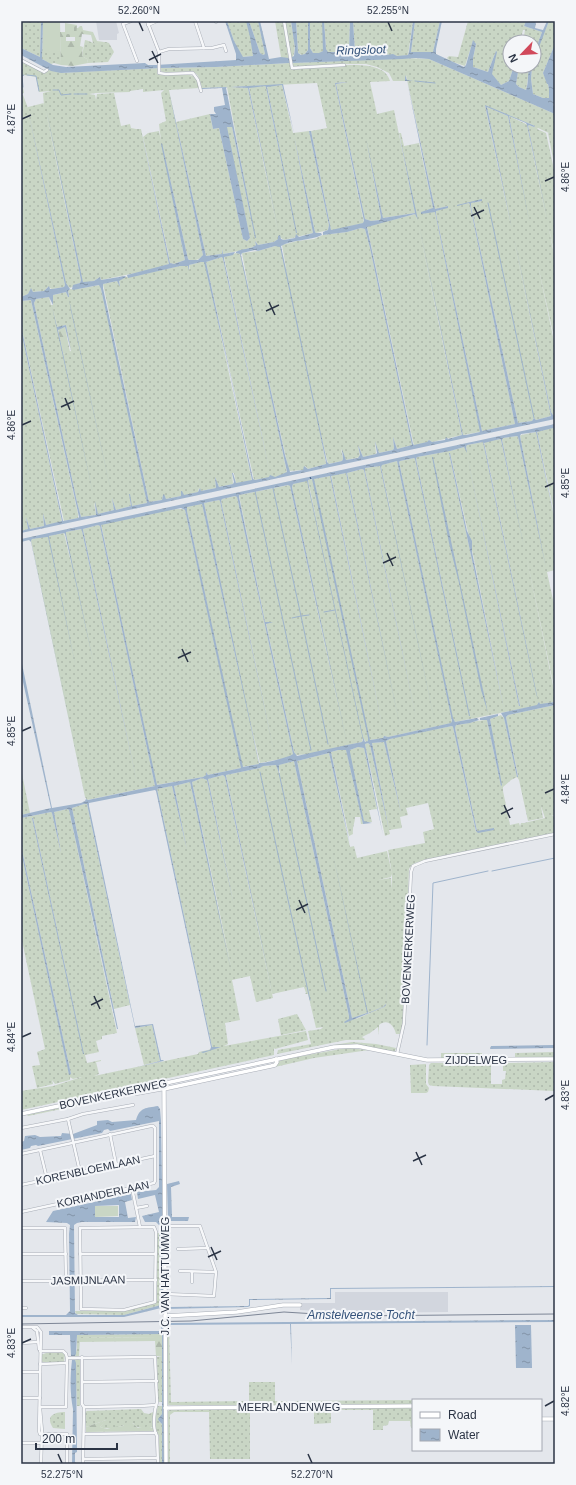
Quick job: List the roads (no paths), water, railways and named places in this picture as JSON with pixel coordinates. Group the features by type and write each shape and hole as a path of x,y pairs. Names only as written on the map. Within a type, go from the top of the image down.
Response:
{"street":[{"path":"132,21 123,24 137,61"},
{"path":"147,21 159,52 159,73 193,73 198,80 201,91"},
{"path":"148,24 157,21"},
{"path":"196,21 204,48"},
{"path":"284,21 292,68 344,65"},
{"path":"159,52 169,49 212,48 222,45 224,45 226,51"},
{"path":"21,60 44,72 47,70"},
{"name":"BOVENKERKERWEG","path":"21,1114 276,1057 334,1047 357,1046 397,1054 404,1023 411,872 413,866 425,862 555,834"},
{"name":"ZIJDELWEG","path":"397,1054 427,1060 555,1059"},
{"name":"BOVENKERKERWEG","path":"136,1094 275,1065 277,1062 276,1057"},
{"name":"J.C. VAN HATTUMWEG","path":"164,1088 166,1464"},
{"path":"21,1128 68,1119 83,1114 133,1105"},
{"path":"68,1119 80,1172"},
{"name":"KORIANDERLAAN","path":"21,1154 73,1141 153,1126 155,1183 21,1212"},
{"path":"110,1134 116,1164"},
{"path":"40,1150 47,1180"},
{"name":"KORENBLOEMLAAN","path":"21,1185 155,1156"},
{"path":"132,1188 140,1227"},
{"path":"136,1208 147,1206"},
{"path":"165,1226 200,1226 216,1272 214,1296 165,1294"},
{"path":"140,1227 155,1228 155,1302 124,1310 81,1309 78,1281 80,1228 140,1227"},
{"path":"21,1228 65,1228 67,1281"},
{"path":"178,1248 208,1248"},
{"path":"21,1254 66,1254"},
{"path":"80,1254 156,1254"},
{"path":"180,1271 216,1272"},
{"path":"192,1272 192,1282"},
{"name":"JASMIJNLAAN","path":"21,1281 156,1280"},
{"path":"165,1316 237,1312 283,1305 300,1305"},
{"path":"21,1308 26,1308"},
{"path":"21,1327 40,1329 41,1332 41,1464"},
{"path":"21,1343 40,1342"},
{"path":"40,1351 63,1351 67,1358 66,1407 40,1407"},
{"path":"67,1358 155,1357 157,1381 155,1408 156,1433 158,1436 158,1464"},
{"path":"82,1358 82,1404 84,1407 83,1464"},
{"path":"40,1364 67,1364"},
{"path":"21,1372 40,1372"},
{"path":"82,1382 157,1381"},
{"path":"21,1398 40,1398"},
{"path":"84,1407 156,1405"},
{"name":"MEERLANDENWEG","path":"165,1408 412,1406"},
{"path":"542,1419 555,1419"},
{"path":"84,1434 156,1433"},
{"path":"40,1434 67,1434 67,1464"},
{"path":"21,1443 40,1443"},
{"path":"83,1459 158,1458"}],"water":[{"path":"41,21 43,21 42,59 53,65 66,67 145,63 148,65 156,65 236,60 236,54 225,21 227,21 234,41 243,57 253,56 246,21 249,21 260,53 263,55 265,54 258,21 260,21 269,59 281,57 289,58 289,61 294,56 295,48 291,21 296,21 298,53 301,55 305,54 308,50 308,21 310,21 310,48 313,53 323,51 322,21 324,21 326,49 328,52 349,52 350,21 353,21 355,52 366,50 374,55 372,51 374,49 377,51 376,55 384,55 381,51 384,48 387,50 386,55 408,55 413,21 415,21 411,52 433,52 440,21 442,21 436,54 464,67 466,65 473,40 476,44 473,67 488,72 496,51 492,74 501,85 509,81 511,74 518,74 516,84 526,90 528,74 531,74 533,94 543,98 549,98 548,84 543,73 555,44 555,101 553,105 555,107 555,114 429,59 416,58 291,62 216,67 61,73 51,71 21,55 21,48 40,57"},
{"path":"526,21 534,21 536,23 535,28 543,30 547,21 549,21 542,39 542,32 524,26"},
{"path":"407,81 435,209 448,206 448,208 436,211 436,214 482,431 515,424 470,205 469,203 457,206 482,199 482,201 471,203 471,207 518,423 532,421 534,418 536,420 551,416 513,232 551,412 555,416 555,419 21,533 21,531 28,529 26,517 30,529 44,526 43,513 46,525 62,521 21,326 63,521 79,517 31,300 21,301 21,297 28,294 31,288 33,292 44,291 49,286 50,289 52,289 64,287 65,285 28,110 66,283 70,289 68,291 69,297 66,292 53,295 53,305 49,297 36,299 34,303 81,517 96,515 95,501 98,514 114,510 112,498 116,510 131,506 129,494 132,506 147,503 101,289 99,285 72,289 73,285 80,283 81,280 46,108 83,282 94,281 100,277 101,280 126,277 119,281 120,287 117,281 103,284 103,288 149,502 162,500 164,494 166,499 181,496 181,491 184,495 198,492 200,488 201,491 216,488 215,477 219,487 233,484 232,473 236,483 252,480 230,374 204,262 189,265 189,271 188,266 180,266 128,278 127,275 169,264 141,129 170,263 174,264 185,260 162,143 188,259 198,260 203,255 169,91 206,256 222,254 222,249 223,254 235,252 233,255 224,257 224,259 270,473 223,259 222,257 206,262 253,479 255,480 269,477 270,475 275,477 287,472 240,254 236,252 254,247 256,245 255,241 258,245 274,242 280,235 281,239 284,240 295,238 296,234 299,237 313,233 294,136 315,232 321,233 322,235 291,242 281,246 327,462 329,464 342,461 342,449 346,460 358,458 360,455 358,445 363,457 376,454 375,441 379,453 393,450 393,437 397,449 412,445 365,229 361,228 347,232 323,235 323,232 328,230 329,225 309,131 311,131 331,230 363,223 364,221 335,83 321,84 348,82 336,84 365,219 371,221 380,220 381,217 366,138 383,218 415,213 399,133 418,220 415,214 367,227 414,445 427,442 429,440 432,442 445,440 446,437 448,439 462,435 419,224 463,435 480,432 435,212 421,214 421,212 433,208","holes":["275,246 280,247 326,462 326,464 308,469 304,466 303,470 290,472 241,255 242,253 255,250 258,251"]},
{"path":"283,84 294,133 282,85 267,87 297,233 266,87 249,88 279,233 248,88 230,87"},
{"path":"227,87 256,238 232,127 227,127 250,238 247,241 243,239 219,128 213,129 210,114 216,114 214,107 225,105 222,88 202,89"},
{"path":"485,105 535,126 528,126 548,222 526,123 509,116 530,225 508,116 487,107 512,229"},
{"path":"69,299 112,496 71,311"},
{"path":"52,307 57,327 66,325 71,351 65,327 58,330 94,498"},
{"path":"555,424 555,434 553,428 537,432 555,521 536,432 521,434 520,436 546,568 518,437 503,438 502,440 524,547 501,440 484,443 538,700 483,442 467,445 467,453 464,447 417,457 416,459 470,716 415,459 399,462 453,718 455,722 477,718 479,720 456,725 455,728 477,831 494,828 494,830 478,833 476,831 452,726 386,741 401,813 384,742 372,743 389,830 370,745 368,743 365,744 383,835 364,748 358,747 350,750 350,752 364,821 372,823 363,824 346,750 331,752 350,845 329,753 297,761 352,1018 367,1013 332,850 368,1013 383,1007 386,1004 392,895 386,1005 384,1007 345,1023 344,1022 349,1019 349,1016 294,761 279,765 279,773 276,765 263,766 260,768 226,775 273,995 225,777 223,775 208,779 234,906 207,780 202,778 192,782 231,971 190,782 174,786 187,850 172,786 157,789 212,1047 221,1047 203,1053 201,1052 210,1050 211,1047 156,791 89,803 135,1026 153,1024 161,1060 164,1060 138,1067 160,1061 152,1025 135,1028 87,804 72,808 118,1029 69,810 67,809 54,812 61,853 51,812 21,818 21,815 51,808 21,673 21,659 52,808 81,803 86,799 88,800 155,786 100,526 98,525 83,530 138,787 82,531 81,529 66,532 66,534 94,665 65,534 49,537 76,668 48,537 32,539 31,541 86,797 31,542 29,540 21,542 21,539","holes":["397,461 452,721 451,723 370,740 314,479 330,476 384,734 331,476 346,473 401,731 347,473 362,469 364,470 418,727 365,471 365,468 380,466 435,723 381,467 382,465","312,479 368,738 368,741 365,742 308,480","307,481 363,740 362,742 297,756 294,752 266,624 273,622 265,622 239,497 239,495 288,485 290,486 347,743 292,487 293,484","235,496 237,497 293,754 266,762 259,763 204,503 220,501 275,757 221,501 222,499","202,504 259,764 243,767 187,507","181,508 185,510 241,768 208,775 206,772 206,775 203,777 157,785 101,525"]},
{"path":"449,453 467,531 472,541 472,552 504,709"},
{"path":"467,455 520,706 519,706"},
{"path":"433,457 488,713 481,690"},
{"path":"539,702 540,704 555,702 555,705 508,715 506,717 517,777 504,718 501,713 537,705"},
{"path":"498,714 498,716 490,719 501,786 487,720 480,720 480,718"},
{"path":"33,818 84,1054 83,1054"},
{"path":"21,846 71,1074 69,1075 21,851"},
{"path":"555,1045 555,1048 490,1049 491,1046"},
{"path":"158,1106 160,1109 161,1121 164,1309 161,1308 124,1317 21,1317 21,1315 66,1315 70,1311 70,1225 67,1223 46,1222 53,1211 131,1194 132,1200 125,1202 128,1218 136,1217 135,1222 82,1222 74,1225 75,1313 78,1315 124,1315 161,1305 159,1225 156,1222 145,1222 142,1216 159,1212 155,1195 138,1199 137,1192 156,1190 159,1187 159,1121 110,1131 108,1129 104,1130 102,1133 38,1146 31,1146 30,1148 21,1150 21,1142 24,1141 25,1136 61,1136 62,1133 73,1134 97,1125 97,1121 108,1120 112,1122 136,1120 142,1110","holes":["119,1205 119,1217 95,1217 95,1206"]},
{"path":"179,1181 180,1184 171,1187 172,1217 189,1217 188,1221 168,1221 167,1184"},
{"path":"555,1286 331,1289 331,1299 250,1300 250,1306 248,1307 166,1309 167,1305 169,1307 248,1306 249,1299 330,1298 330,1288"},
{"path":"555,1320 555,1322 291,1324 292,1365 290,1324 167,1325 167,1323"},
{"path":"162,1323 164,1464 162,1464 162,1424 158,1419 162,1414 162,1334 77,1335 75,1356 71,1356 70,1335 49,1335 49,1331 161,1331"},
{"path":"515,1325 531,1325 532,1368 516,1368"},
{"path":"72,1360 75,1360 76,1363 77,1452 75,1453 75,1462 77,1464 72,1464"}],"waterway":[{"path":"23,87 22,76 24,75"},
{"path":"27,75 36,76 39,91"},
{"path":"415,81 435,83"},
{"path":"53,90 59,90 61,95 71,94"},
{"path":"74,94 87,94"},
{"path":"488,203 534,418"},
{"path":"273,488 301,616 309,615"},
{"path":"255,491 311,750"},
{"path":"324,612 335,610"},
{"path":"292,618 301,616 328,744"},
{"path":"260,772 310,1000"},
{"path":"279,773 326,991"},
{"path":"492,871 555,858"},
{"path":"427,1045 433,883 488,871"}],"tram line":[{"path":"21,1324 191,1321 284,1312 349,1316 555,1314"}],"water label":[{"name":"Ringsloot","path":"361,50"},
{"name":"Amstelveense Tocht","path":"361,1315"}]}
